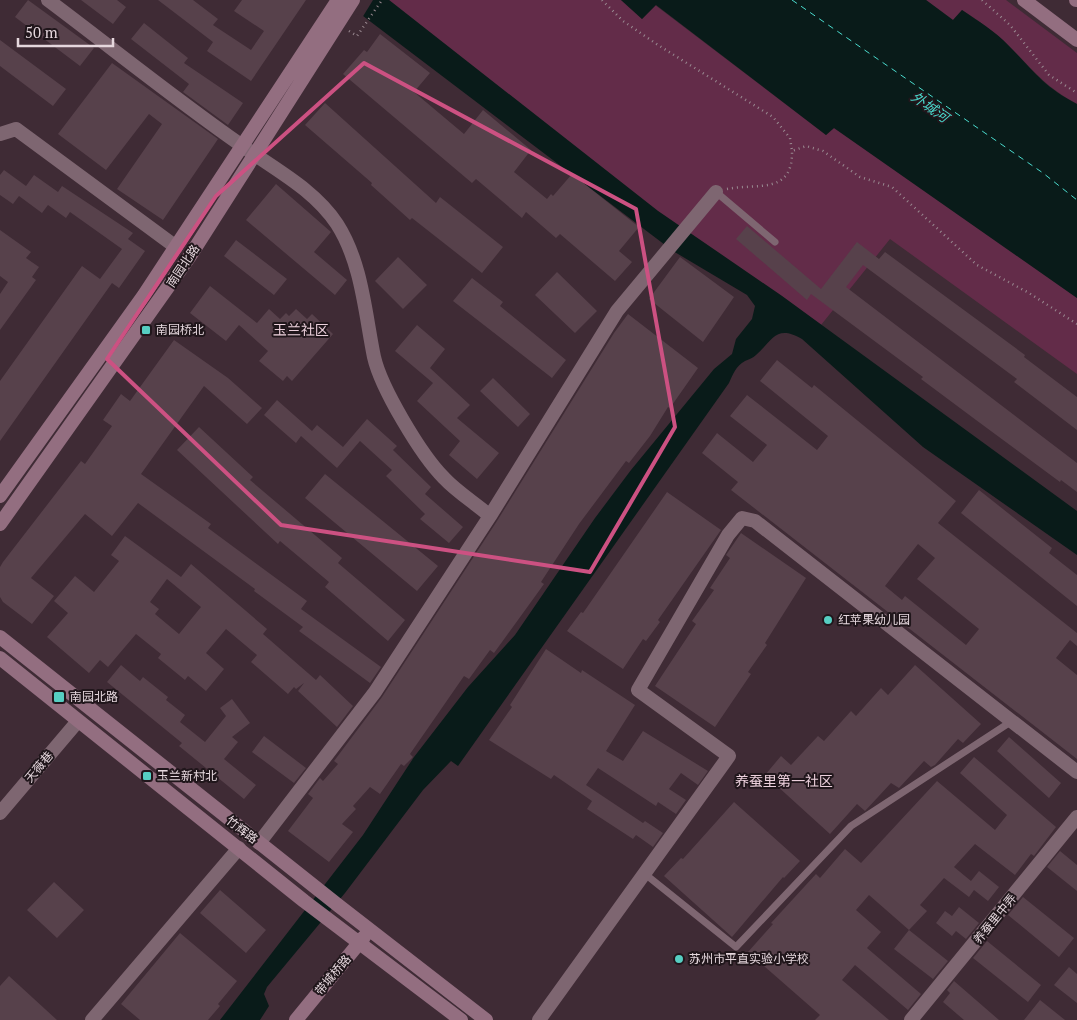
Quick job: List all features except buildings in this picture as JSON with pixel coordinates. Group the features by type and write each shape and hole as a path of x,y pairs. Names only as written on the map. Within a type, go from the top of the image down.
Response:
{"main road":[{"name":"南园北路","path":"0,524 157,304 255,155 332,21 338,0"},
{"name":"南园北路","path":"0,496 176,247 242,146 332,21 353,0"},
{"path":"1024,0 1077,40"},
{"name":"竹辉路","path":"0,637 312,885 486,1020"},
{"name":"竹辉路","path":"0,658 331,922 462,1020"},
{"name":"带城桥路","path":"308,1020 373,933"},
{"name":"带城桥路","path":"296,1020 364,945"}],"street":[{"path":"48,0 242,146 304,188 336,223 351,253 366,304 375,360 396,407 418,445 444,478 490,516"},
{"path":"0,134 16,129 176,247"},
{"path":"259,843 375,692 490,516 617,312 684,228 716,192"},
{"path":"539,1020 729,756 638,690 728,535 742,518 755,522 1077,772"},
{"name":"天薇巷","path":"0,813 78,721"},
{"name":"养蚕里中弄","path":"911,1020 1077,817"},
{"path":"92,1020 239,848"}],"lane":[{"path":"716,192 775,242"},
{"path":"644,874 736,947 851,826 1012,721"}],"path":[{"path":"364,26 382,0"},
{"path":"602,0 623,21 773,118 790,138 792,166 783,178 773,184 760,187 740,187 716,192"},
{"path":"982,0 1010,25 1049,74 1077,93"},
{"path":"792,151 806,146 823,151 860,177 892,187 977,265 1029,293 1077,324"}],"highlighted area":[{"path":"364,63 636,209 675,427 590,572 281,525 107,359 216,196"}],"shaded area":[{"path":"389,0 621,0 642,19 655,5 826,135 834,128 1077,298 1077,374 890,239 821,325 658,211"},
{"path":"926,0 1006,0 1077,53 1077,104 1056,91 1033,71 1004,41 975,18 962,10 953,20"}],"water":[{"path":"342,0 389,0 658,211 782,296 1077,511 1077,555 923,447 802,339 786,333 776,336 755,356 742,363 733,373 729,383 458,766 451,761 423,790 345,893 267,987 264,994 269,1006 260,1020 220,1020 363,835 414,757 468,687 515,635 595,518 631,470 714,369 732,354 736,339 752,319 755,306 747,295 673,251"},
{"name":"外城河","path":"621,0 926,0 953,20 962,10 998,36 1047,84 1077,104 1077,298 834,128 826,135 656,5 642,19"}],"pier":[{"path":"339,0 373,0 362,18"}],"ferry route":[{"path":"792,0 1043,173 1077,200"}],"place":[{"name":"南园桥北","path":"146,330"},
{"name":"红苹果幼儿园","path":"828,620"},
{"name":"南园北路","path":"59,697"},
{"name":"玉兰新村北","path":"147,776"},
{"name":"苏州市平直实验小学校","path":"679,959"}],"district":[{"name":"玉兰社区","path":"301,330"},
{"name":"养蚕里第一社区","path":"784,781"}]}
